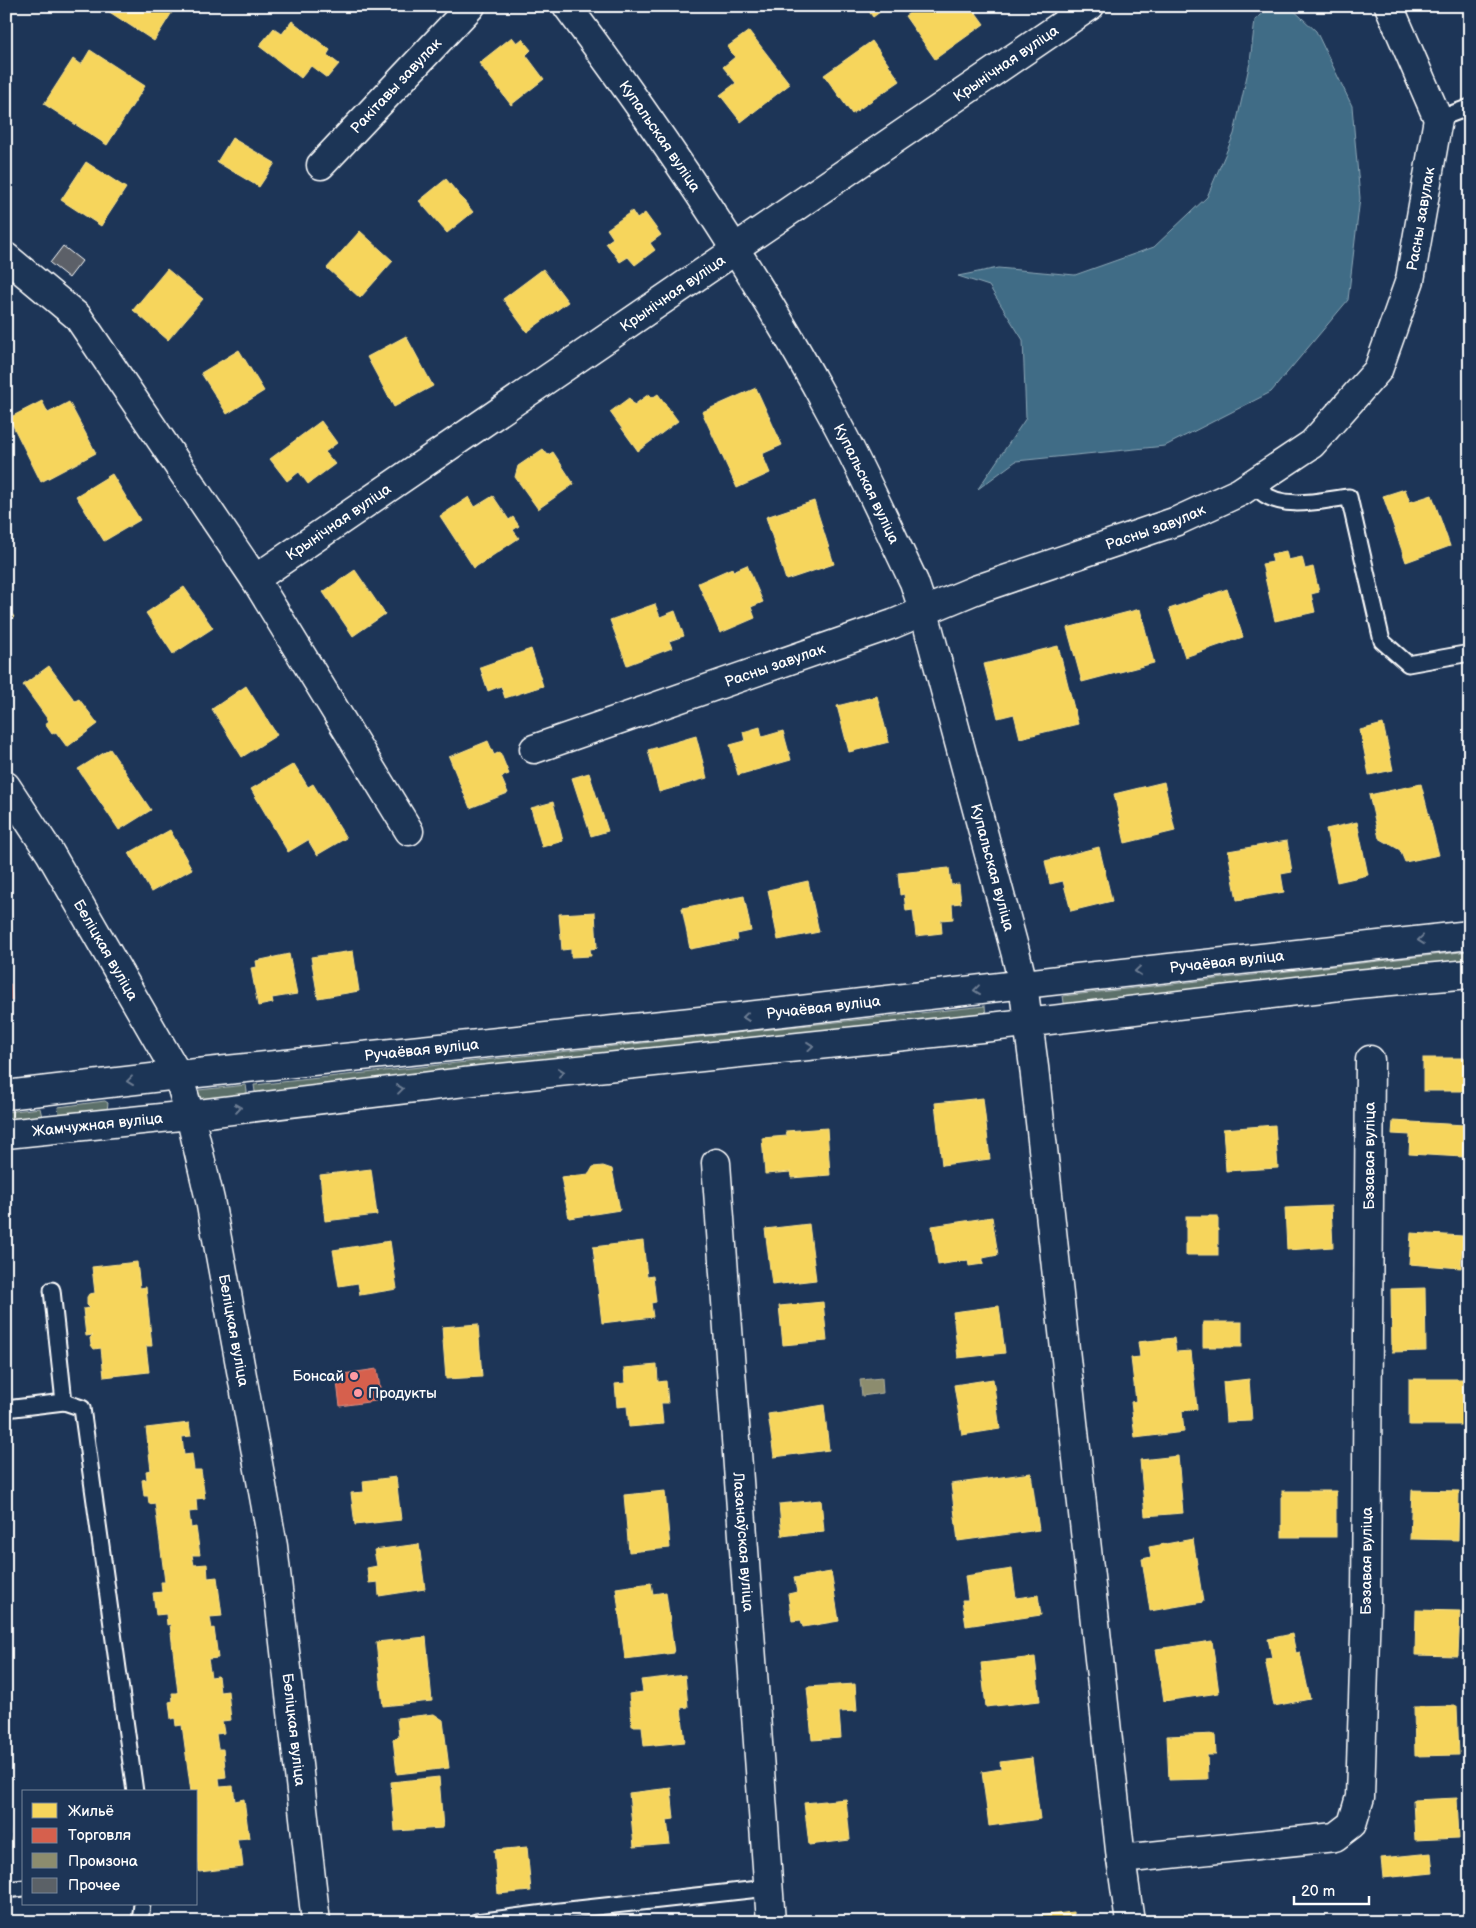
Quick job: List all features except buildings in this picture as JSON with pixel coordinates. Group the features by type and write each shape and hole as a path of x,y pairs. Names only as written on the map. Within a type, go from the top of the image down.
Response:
{"street":[{"name":"Ракітавы завулак","path":"321,165 470,6"},
{"name":"Купальская вуліца","path":"567,6 616,72 750,270 830,409 914,582 924,612 1023,984 1028,1023"},
{"name":"Крынічная вуліца","path":"256,579 724,258 735,248 1090,6"},
{"path":"1389,6 1438,119"},
{"name":"Расны завулак","path":"534,749 924,612 983,587 1177,521 1240,492 1312,444 1378,370 1410,280 1438,119"},
{"path":"6,257 78,316 256,579 409,831"},
{"name":"Беліцкая вуліца","path":"6,786 50,853 178,1075 190,1115 210,1200 273,1546 316,1922"},
{"name":"Ручаёвая вуліца","path":"178,1075 739,1017 1470,935"},
{"path":"190,1115 481,1080 1028,1023 1357,984 1470,974"},
{"path":"1028,1023 1130,1922"},
{"name":"Бэзавая вуліца","path":"1122,1859 1335,1836 1352,1824 1360,1797 1366,1604 1370,1060"},
{"path":"6,1095 178,1075"},
{"name":"Жамчужная вуліца","path":"6,1134 190,1115"},
{"name":"Лазанаўская вуліца","path":"716,1162 771,1922"}],"lane":[{"path":"1438,119 1470,107"},
{"path":"1261,492 1269,499 1291,503 1349,497 1382,641 1408,664 1470,653"},
{"path":"52,1290 64,1402"},
{"path":"6,1409 64,1402 82,1408 135,1790"},
{"path":"6,1890 22,1888"},
{"path":"476,1922 768,1888"},
{"path":"140,1922 142,1906"}],"green space":[{"path":"1470,951 1470,966 1065,1009 1063,996"},
{"path":"985,1006 986,1017 256,1098 254,1085"},
{"path":"246,1085 248,1098 200,1103 195,1095 199,1090"},
{"path":"105,1101 108,1103 107,1110 59,1115 58,1107"},
{"path":"40,1108 42,1117 6,1121 6,1112"}],"water":[{"path":"1272,6 1289,6 1316,31 1352,106 1360,198 1348,300 1271,392 1165,446 1016,461 978,489 1026,418 1023,340 989,286 958,276 998,268 1075,275 1154,247 1207,197 1234,134 1250,62 1255,20"}],"place":[{"name":"Бонсай","path":"354,1376"},
{"name":"Продукты","path":"358,1393"}]}
